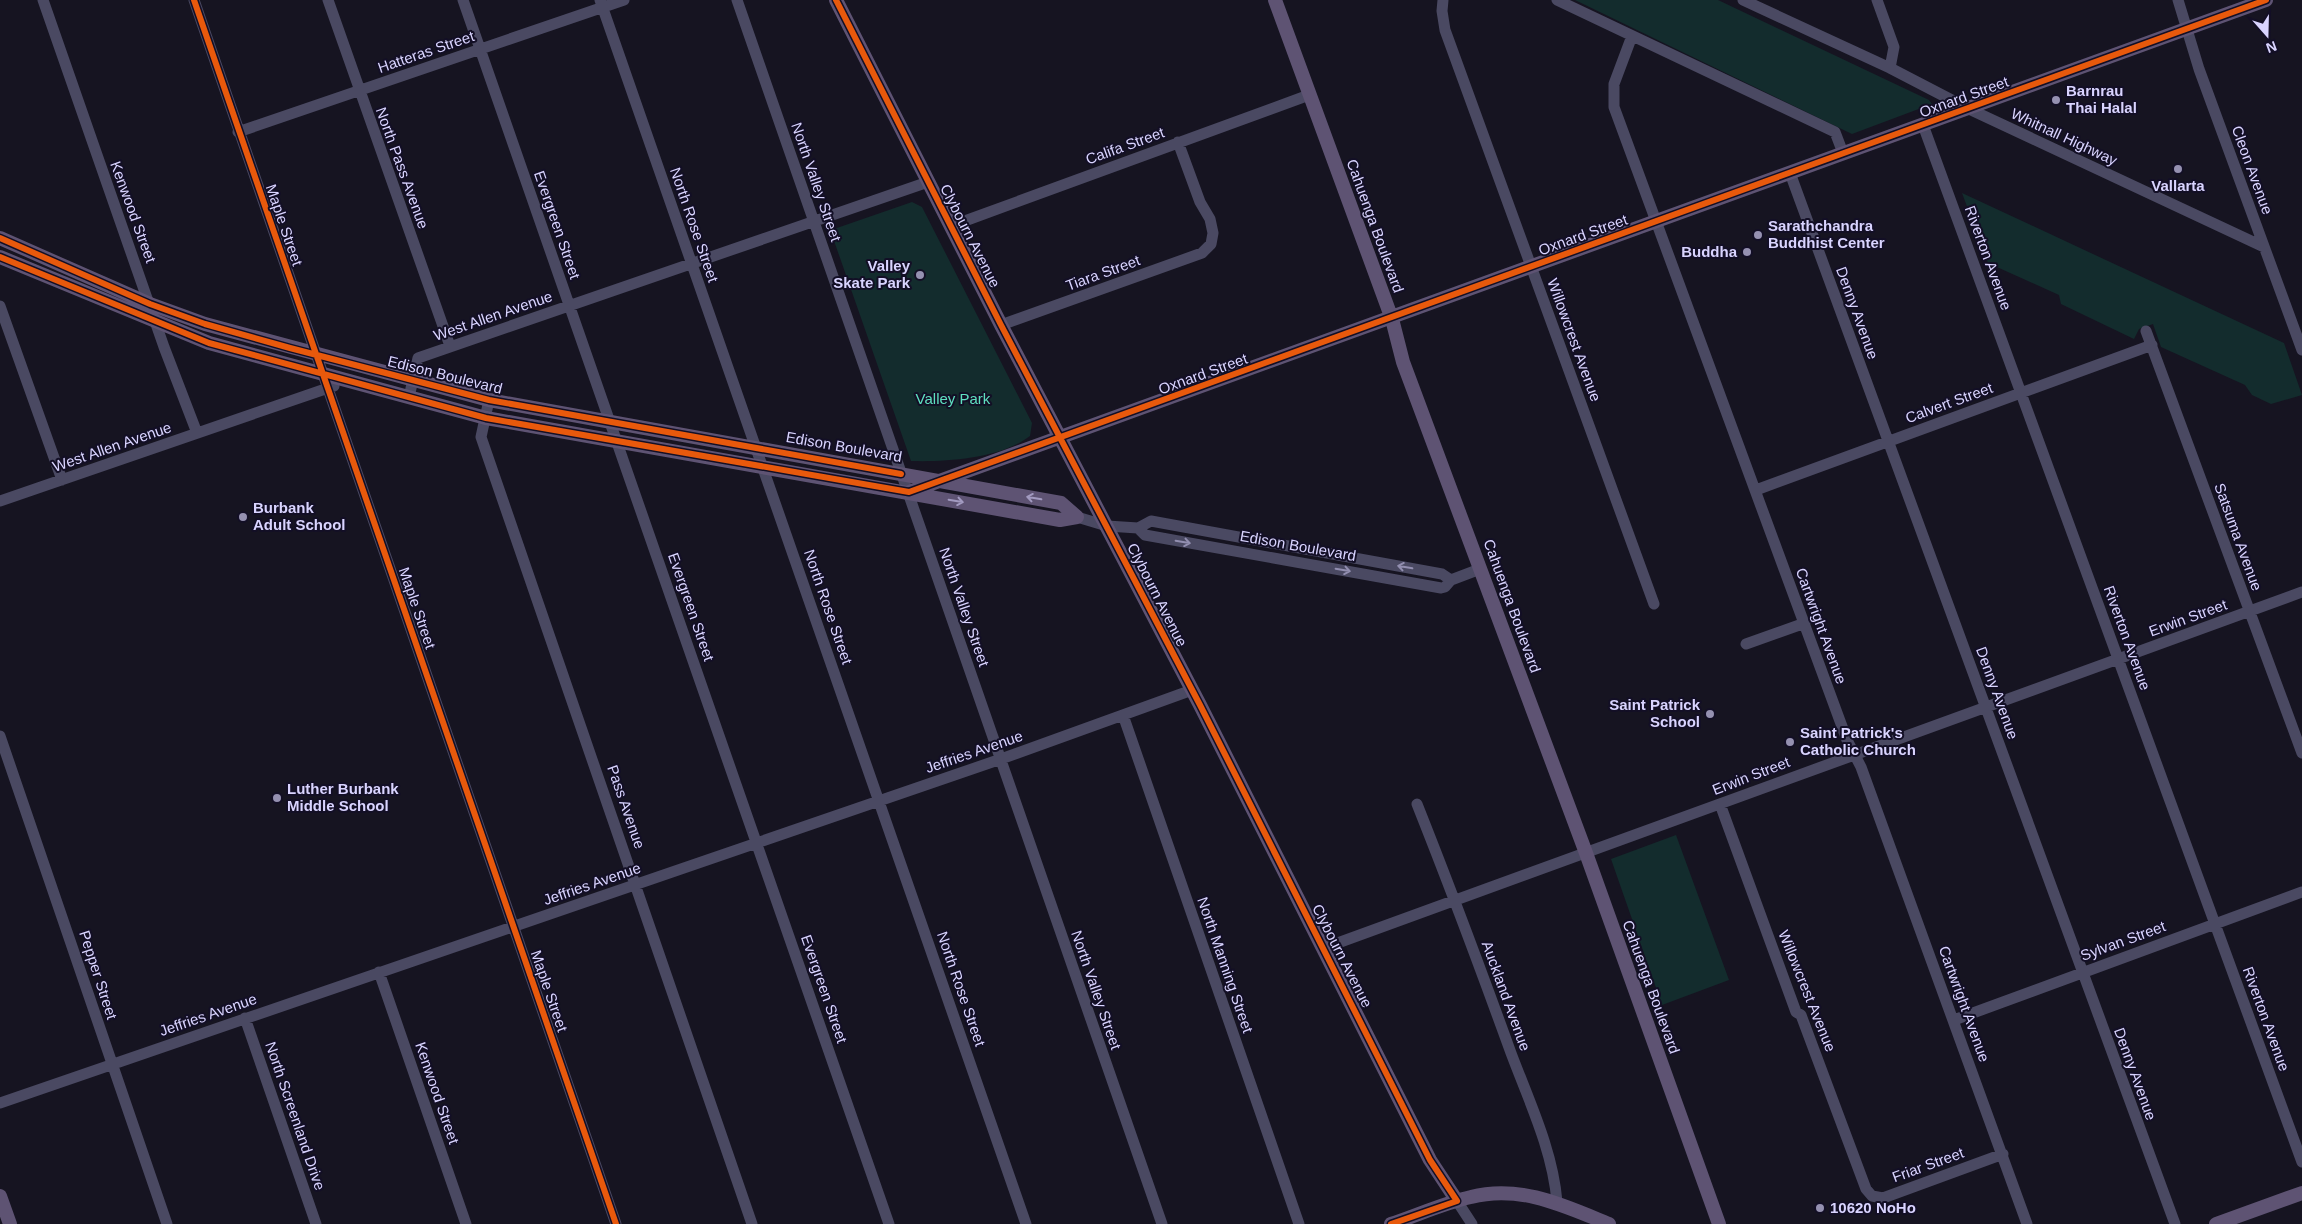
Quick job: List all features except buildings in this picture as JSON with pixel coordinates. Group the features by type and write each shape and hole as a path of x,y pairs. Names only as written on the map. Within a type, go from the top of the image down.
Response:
{"main road":[{"name":"Clybourn Avenue","path":"836,0 1001,325 1192,690 1433,1165 1456,1201"},
{"name":"Cahuenga Boulevard","path":"1275,0 1392,319 1403,362 1586,853 1719,1224"},
{"name":"Oxnard Street","path":"908,492 1392,319 2266,0"},
{"name":"Edison Boulevard","path":"0,238 150,304 205,324 315,355 489,400 1061,503 1077,517"},
{"name":"Edison Boulevard","path":"0,257 156,323 209,343 486,418 1060,520 1077,517"},
{"path":"2216,1224 2302,1193"},
{"path":"1391,1224 1414,1220 1456,1201 1487,1194 1512,1194 1557,1202 1609,1224"},
{"path":"0,1196 10,1224"}],"street":[{"name":"Kenwood Street","path":"43,0 156,323 197,434"},
{"name":"Maple Street","path":"194,0 616,1224"},
{"name":"North Pass Avenue","path":"328,0 358,91 450,346"},
{"name":"Evergreen Street","path":"463,0 616,442 758,842 889,1224"},
{"name":"Hatteras Street","path":"238,132 480,49 602,4 624,0"},
{"name":"North Valley Street","path":"737,0 1162,1224"},
{"name":"Willowcrest Avenue","path":"1443,0 1445,30 1654,604"},
{"path":"1557,0 1835,132 1843,153"},
{"name":"Whitnall Highway","path":"1744,0 1890,68 1969,109 2264,247"},
{"path":"1877,0 1894,47 1890,68"},
{"name":"Cleon Avenue","path":"2178,0 2199,69 2302,350"},
{"name":"North Rose Street","path":"602,4 1026,1224"},
{"name":"Cartwright Avenue","path":"1632,36 1612,92 1614,106 1804,623 1854,754 1862,766 2027,1224"},
{"name":"Califa Street","path":"951,226 1310,95"},
{"name":"Riverton Avenue","path":"1923,125 2302,1162"},
{"name":"Tiara Street","path":"1001,325 1202,253 1211,244 1213,233 1210,219 1200,202 1178,142"},
{"name":"Denny Avenue","path":"1790,173 2175,1224"},
{"name":"West Allen Avenue","path":"409,397 418,358 928,182"},
{"path":"0,306 62,480"},
{"name":"Satsuma Avenue","path":"2146,331 2302,753"},
{"name":"Calvert Street","path":"1756,490 2152,346"},
{"name":"West Allen Avenue","path":"0,501 346,381"},
{"name":"Pass Avenue","path":"489,400 481,437 637,884 752,1224"},
{"name":"Edison Boulevard","path":"1077,517 1107,526 1138,528 1151,521 1442,574 1451,580 1480,569"},
{"name":"Erwin Street","path":"1324,948 2302,592"},
{"path":"1746,644 1804,623"},
{"name":"Jeffries Avenue","path":"0,1102 637,884 1192,690"},
{"name":"North Manning Street","path":"1123,715 1299,1224"},
{"name":"Pepper Street","path":"0,736 167,1224"},
{"name":"Auckland Avenue","path":"1417,804 1455,900 1538,1126 1555,1180 1557,1202"},
{"name":"Willowcrest Avenue","path":"1720,804 1796,1012 1801,1015 1866,1190"},
{"name":"Sylvan Street","path":"1954,1020 2302,892"},
{"name":"Kenwood Street","path":"379,972 466,1224"},
{"name":"North Screenland Drive","path":"245,1018 316,1224"},
{"name":"Friar Street","path":"1866,1190 1872,1196 1883,1198 2002,1154"},
{"name":"Clybourn Avenue","path":"1456,1201 1472,1224"}],"green space":[{"path":"1575,0 1718,0 1929,100 1932,104 1852,134"},
{"path":"1962,193 2284,343 2302,395 2271,404 2252,395 2245,385 2161,347 2153,324 2139,329 2134,339 2061,304 2059,295 1988,263"},
{"name":"Valley Park","path":"912,202 922,207 1032,423 1030,436 1004,450 957,460 911,461 832,235 834,229"},
{"path":"1676,835 1729,980 1662,1005 1611,859"}],"cycle path":[{"path":"194,0 616,1224"},
{"path":"836,0 1001,325 1200,705 1430,1160 1457,1201 1391,1224"},
{"path":"0,257 209,343 486,418 909,492 2266,0"},
{"path":"0,238 150,304 205,324 290,348 489,400 901,474"}],"place":[{"name":"Barnrau Thai Halal","path":"2056,100"},
{"name":"Vallarta","path":"2178,169"},
{"name":"Sarathchandra Buddhist Center","path":"1758,235"},
{"name":"Buddha","path":"1747,252"},
{"name":"Valley Skate Park","path":"920,275"},
{"name":"Burbank Adult School","path":"243,517"},
{"name":"Saint Patrick School","path":"1710,714"},
{"name":"Saint Patrick's Catholic Church","path":"1790,742"},
{"name":"Luther Burbank Middle School","path":"277,798"},
{"name":"10620 NoHo","path":"1820,1208"}]}
